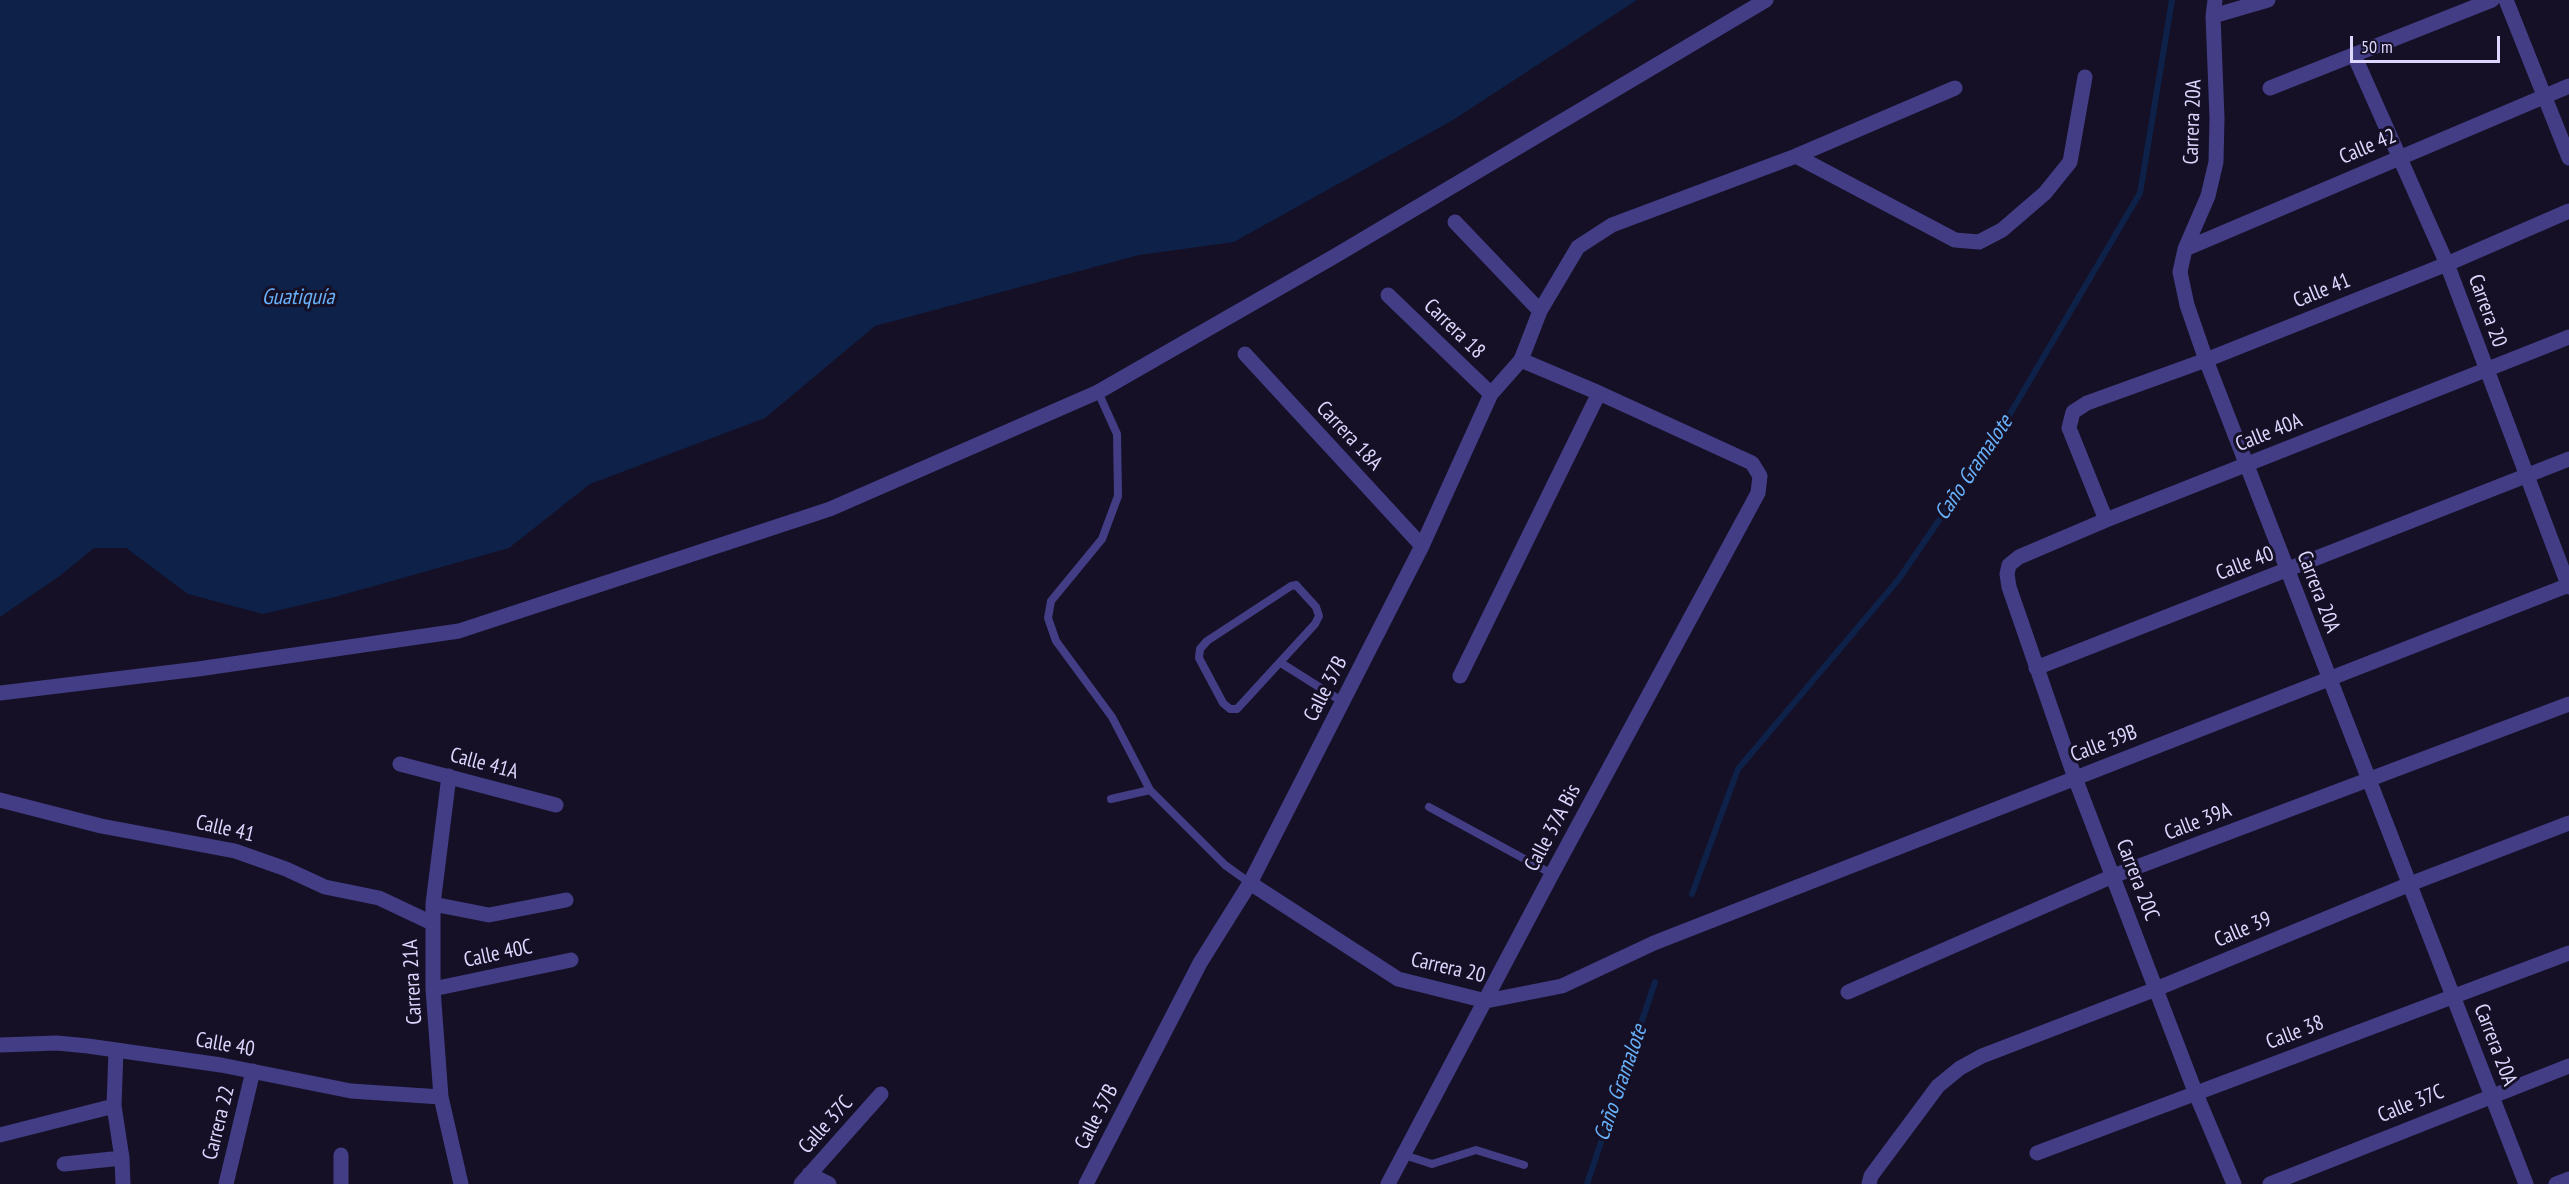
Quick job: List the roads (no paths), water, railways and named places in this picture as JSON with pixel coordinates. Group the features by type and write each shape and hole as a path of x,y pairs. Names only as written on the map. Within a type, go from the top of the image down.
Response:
{"street":[{"path":"0,693 198,669 459,631 830,509 1098,392 1335,256 1766,0"},
{"name":"Carrera 20A","path":"2215,0 2213,16 2217,118 2216,162 2208,196 2185,249 2180,272 2187,305 2246,464 2526,1184"},
{"path":"2213,16 2268,0"},
{"path":"2270,88 2492,0"},
{"path":"2506,0 2569,158"},
{"name":"Carrera 20","path":"2354,55 2447,264 2525,476 2569,585"},
{"path":"1796,156 1955,240 1979,242 2002,230 2045,193 2070,162 2085,77"},
{"name":"Calle 42","path":"2185,249 2569,86"},
{"name":"Calle 37B","path":"1086,1184 1200,963 1250,883 1343,702 1422,546 1491,394 1521,360 1540,311 1578,247 1612,225 1796,156 1955,88"},
{"name":"Calle 41","path":"2106,520 2069,428 2073,412 2087,403 2206,360 2447,264 2569,211"},
{"path":"1455,222 1540,311"},
{"name":"Carrera 18","path":"1388,295 1491,394"},
{"name":"Calle 40A","path":"2009,587 2007,574 2009,565 2019,556 2569,337"},
{"name":"Carrera 18A","path":"1245,354 1422,546"},
{"path":"1460,676 1599,393 1521,360"},
{"name":"Calle 37A Bis","path":"1388,1184 1758,493 1760,476 1752,463 1599,393"},
{"name":"Calle 40","path":"2036,668 2569,459"},
{"name":"Calle 39B","path":"1654,943 2569,585"},
{"name":"Carrera 20C","path":"2009,587 2076,778 2196,1094 2234,1184"},
{"name":"Calle 39A","path":"1848,992 2114,876 2569,704"},
{"name":"Calle 41A","path":"400,764 556,805"},
{"name":"Carrera 21A","path":"449,776 433,904 433,989 441,1097 461,1184"},
{"name":"Calle 41","path":"0,800 101,826 236,851 286,869 325,887 379,898 432,923"},
{"name":"Calle 39","path":"1869,1184 1871,1176 1938,1086 1960,1068 1982,1056 2156,989 2409,884 2569,823"},
{"name":"Carrera 20","path":"1250,883 1398,979 1486,1001 1562,986 1654,943"},
{"path":"433,904 489,915 566,900"},
{"name":"Calle 38","path":"2037,1153 2569,953"},
{"name":"Calle 40C","path":"433,989 571,960"},
{"name":"Calle 40","path":"0,1045 57,1043 253,1071 351,1091 441,1097"},
{"path":"116,1050 114,1106 122,1158 123,1184"},
{"name":"Calle 37C","path":"2270,1184 2569,1066"},
{"name":"Carrera 22","path":"226,1184 253,1071"},
{"name":"Calle 37C","path":"805,1179 881,1094"},
{"path":"0,1135 114,1106"},
{"path":"340,1155 341,1184"},
{"path":"64,1164 122,1158"},
{"path":"805,1179 829,1184"},
{"path":"2556,1184 2569,1179"}],"lane":[{"path":"1098,392 1117,434 1118,496 1102,539 1052,601 1048,618 1056,641 1112,717 1150,790 1225,865 1250,883"},
{"path":"1296,585 1316,607 1319,616 1315,624 1281,663 1237,710 1230,709 1223,703 1199,658 1200,649 1207,641 1291,586 1296,585"},
{"path":"1281,663 1343,702"},
{"path":"1111,799 1150,790"},
{"path":"1429,807 1552,874"},
{"path":"1404,1155 1432,1164 1476,1150 1524,1165"}],"water":[{"name":"Guatiquía","path":"0,0 1637,0 1453,120 1234,242 1139,255 875,326 765,418 590,484 509,548 335,597 263,614 188,594 126,548 94,548 61,575 0,617"}],"waterway":[{"name":"Caño Gramalote","path":"1692,894 1738,769 1898,580 1997,436 2140,193 2172,0"},
{"name":"Caño Gramalote","path":"1587,1184 1655,982"}]}
